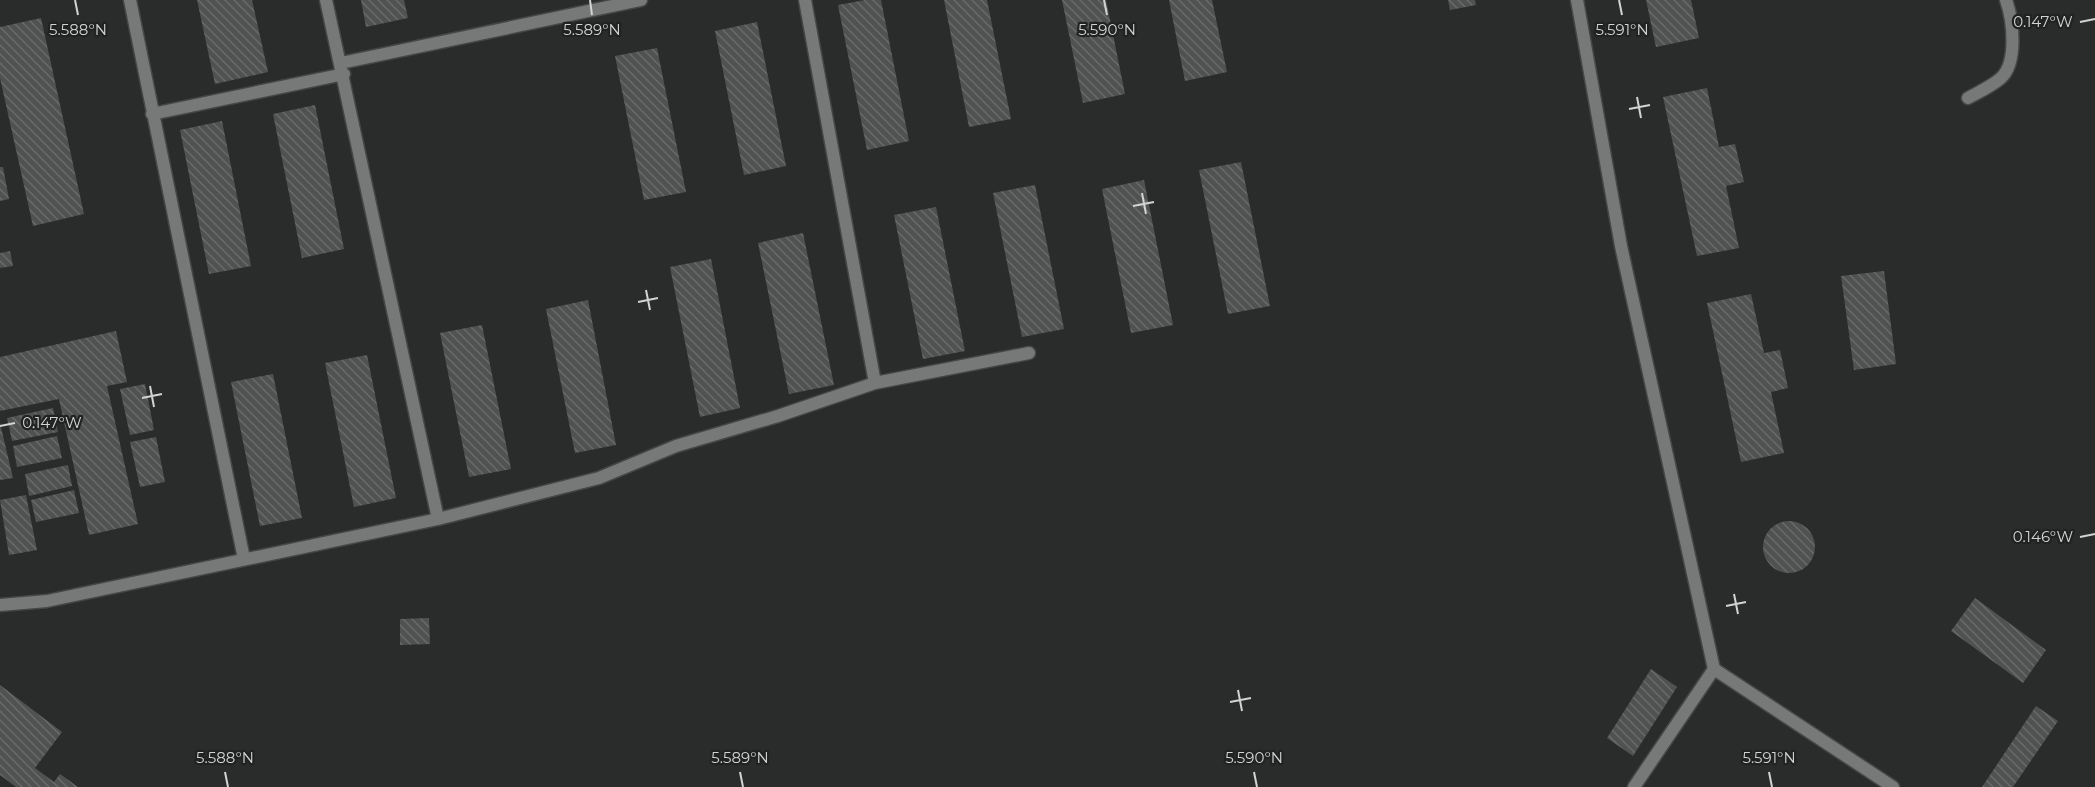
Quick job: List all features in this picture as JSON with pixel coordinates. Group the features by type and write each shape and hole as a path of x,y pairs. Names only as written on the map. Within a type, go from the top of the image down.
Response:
{"street":[{"path":"130,0 244,559"},
{"path":"326,0 438,519"},
{"path":"152,114 583,6 641,0"},
{"path":"805,0 875,383"},
{"path":"1577,0 1621,246 1714,669 1893,787"},
{"path":"1968,98 2006,72 2013,42 2012,19 2006,0"},
{"path":"0,605 47,601 438,519 599,478 676,446 778,416 875,383 1029,353"},
{"path":"1634,787 1714,669"}],"building":[{"path":"197,0 252,0 268,72 215,84"},
{"path":"361,0 404,0 408,18 366,27"},
{"path":"865,0 881,0 909,141 867,150 838,5"},
{"path":"944,0 987,0 1011,119 969,127"},
{"path":"1062,0 1106,0 1125,94 1083,103"},
{"path":"1169,0 1212,0 1227,72 1185,81"},
{"path":"1448,0 1475,0 1476,5 1450,10"},
{"path":"1646,0 1691,0 1699,38 1656,47"},
{"path":"41,18 84,214 33,226 0,78 0,27"},
{"path":"757,22 786,166 744,175 715,31"},
{"path":"657,48 686,192 644,200 615,56"},
{"path":"1707,88 1719,147 1735,144 1744,182 1726,186 1739,248 1697,256 1663,97"},
{"path":"315,105 344,249 302,258 273,114"},
{"path":"222,121 251,266 209,274 180,130"},
{"path":"1241,162 1270,306 1228,314 1199,170"},
{"path":"0,167 3,167 9,199 0,201"},
{"path":"1144,180 1173,325 1131,333 1102,189"},
{"path":"1035,185 1064,329 1022,337 993,193"},
{"path":"936,207 965,351 923,359 894,215"},
{"path":"803,233 834,385 789,394 758,243"},
{"path":"10,251 13,266 0,268 0,253"},
{"path":"711,259 740,408 700,417 670,267"},
{"path":"1884,271 1896,364 1854,370 1841,276"},
{"path":"1751,294 1764,353 1780,350 1788,388 1771,392 1784,453 1741,462 1707,303"},
{"path":"588,300 616,445 575,453 546,309"},
{"path":"482,325 511,469 469,477 440,333"},
{"path":"116,331 127,382 107,386 138,524 89,535 59,399 0,411 0,357"},
{"path":"367,355 396,498 354,507 325,363"},
{"path":"273,374 302,518 260,526 231,382"},
{"path":"145,384 154,430 130,435 120,389"},
{"path":"53,408 58,432 12,441 7,418"},
{"path":"0,423 13,478 0,480"},
{"path":"57,436 62,458 17,467 13,446"},
{"path":"156,437 165,482 140,487 130,442"},
{"path":"68,465 72,486 29,496 25,474"},
{"path":"74,490 79,513 36,522 31,500"},
{"path":"26,495 37,550 9,555 0,500"},
{"path":"1784,521 1794,521 1803,525 1811,533 1815,547 1811,561 1803,569 1794,573 1784,573 1775,569 1767,561 1763,552 1763,542 1767,533 1775,525"},
{"path":"1975,598 2046,650 2023,683 1951,631"},
{"path":"429,618 430,644 400,645 400,619"},
{"path":"1651,669 1677,687 1633,756 1607,738"},
{"path":"0,685 62,732 35,768 54,782 60,774 78,787 16,787 0,775"},
{"path":"2036,706 2058,721 2013,787 1982,787"}]}
